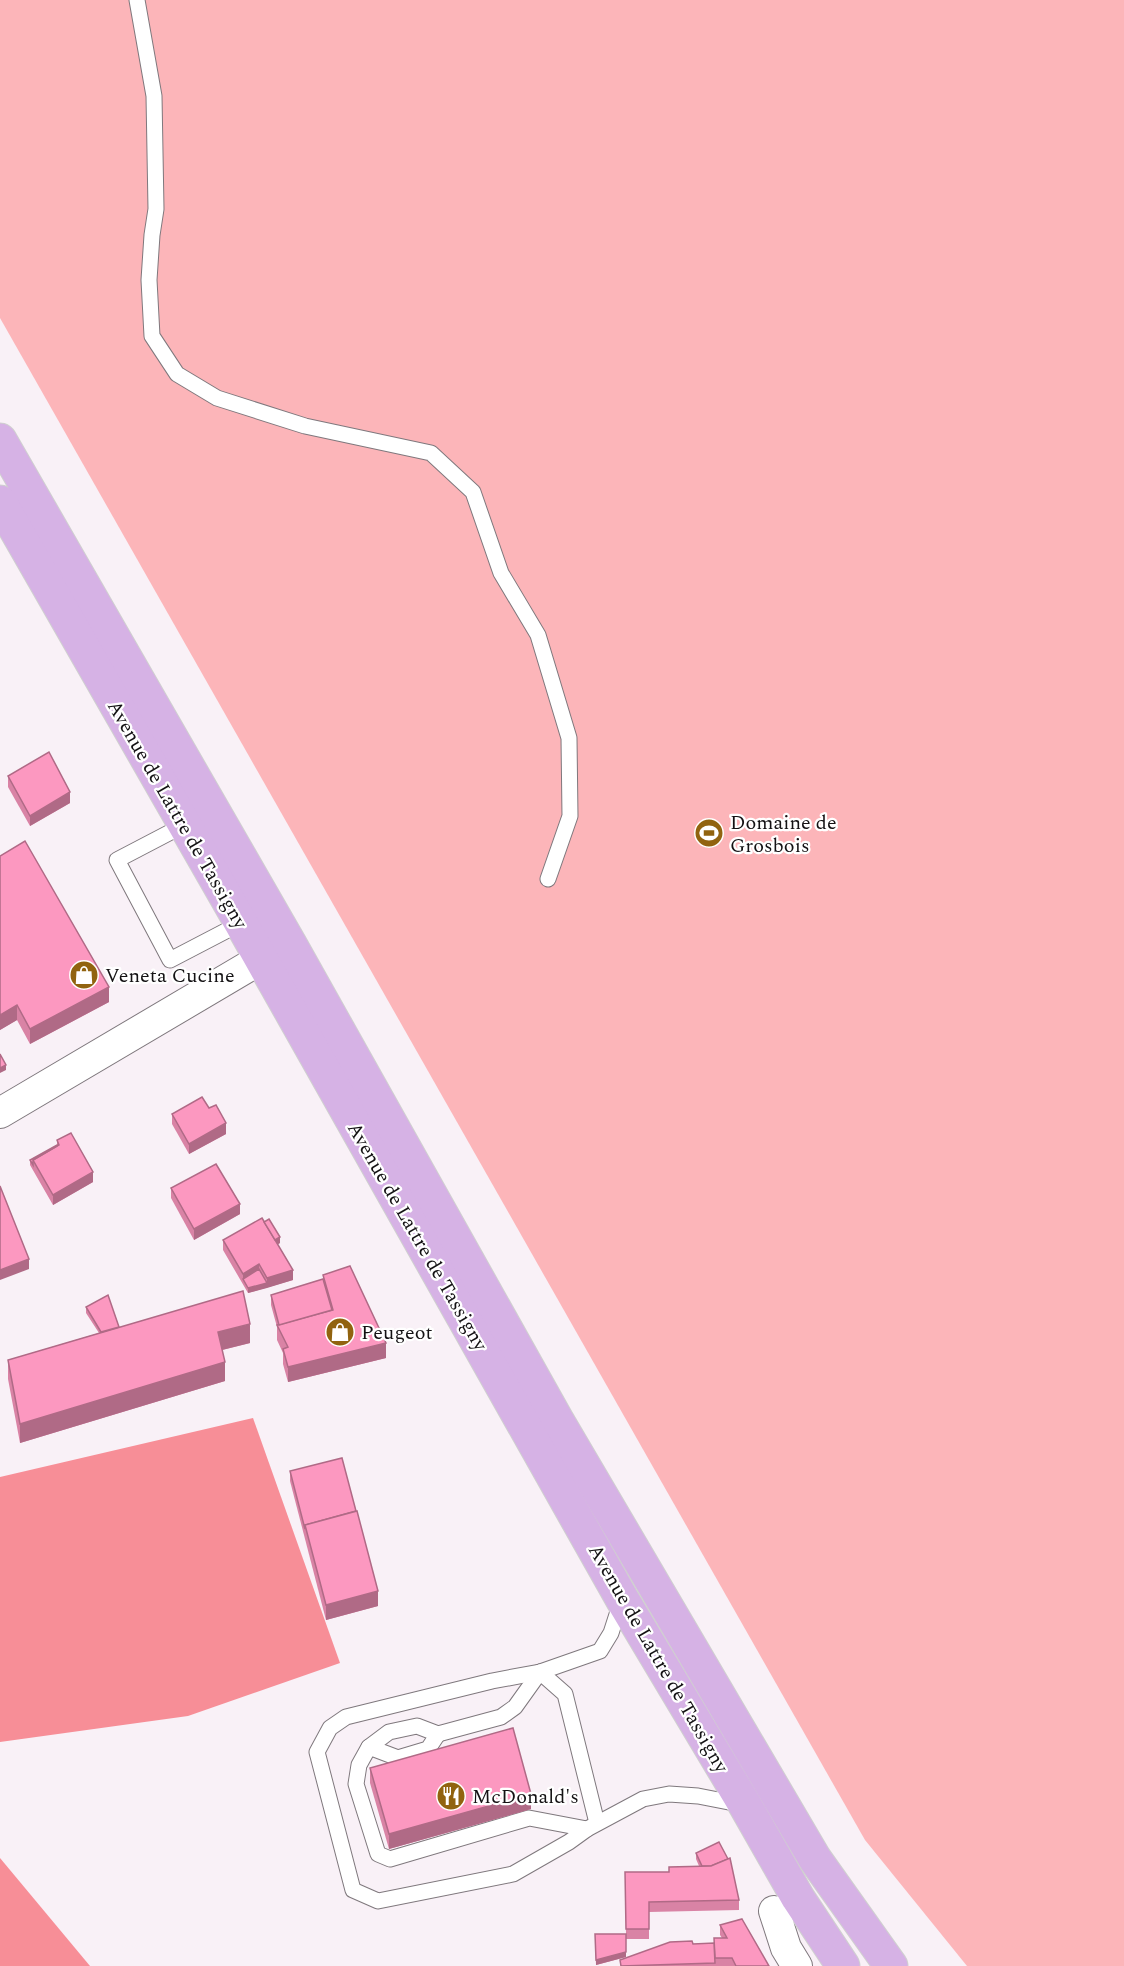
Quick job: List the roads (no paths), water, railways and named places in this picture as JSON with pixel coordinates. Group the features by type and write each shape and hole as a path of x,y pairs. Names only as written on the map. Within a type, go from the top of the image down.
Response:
{"main road":[{"path":"0,440 284,934 557,1420 814,1859 891,1966"},
{"name":"Avenue de Lattre de Tassigny","path":"0,502 510,1397 622,1599 798,1898 843,1966"}],"street":[{"path":"0,1113 261,959"},
{"path":"774,1911 786,1948 797,1966"}],"lane":[{"path":"137,0 154,96 156,208 149,280 152,336 177,374 217,398 305,426 431,453 473,492 501,573 538,636 568,738 570,816 548,879"},
{"path":"184,825 117,860 170,960 241,923"},
{"path":"622,1599 611,1633 600,1651 540,1672 492,1680 346,1717 330,1728 317,1752 353,1890 378,1901 513,1874 592,1826 643,1799 669,1794 698,1796 745,1805"},
{"path":"540,1672 515,1707 501,1717 438,1734 417,1726 389,1732 369,1747 359,1765 356,1784 378,1854 390,1859 529,1818 592,1826"},
{"path":"540,1672 565,1694 592,1826"},
{"path":"369,1747 398,1758 428,1749 438,1734"}],"place":[{"name":"Domaine de Grosbois","path":"709,833"},
{"name":"Veneta Cucine","path":"84,975"},
{"name":"Peugeot","path":"340,1332"},
{"name":"McDonald's","path":"451,1796"}]}
